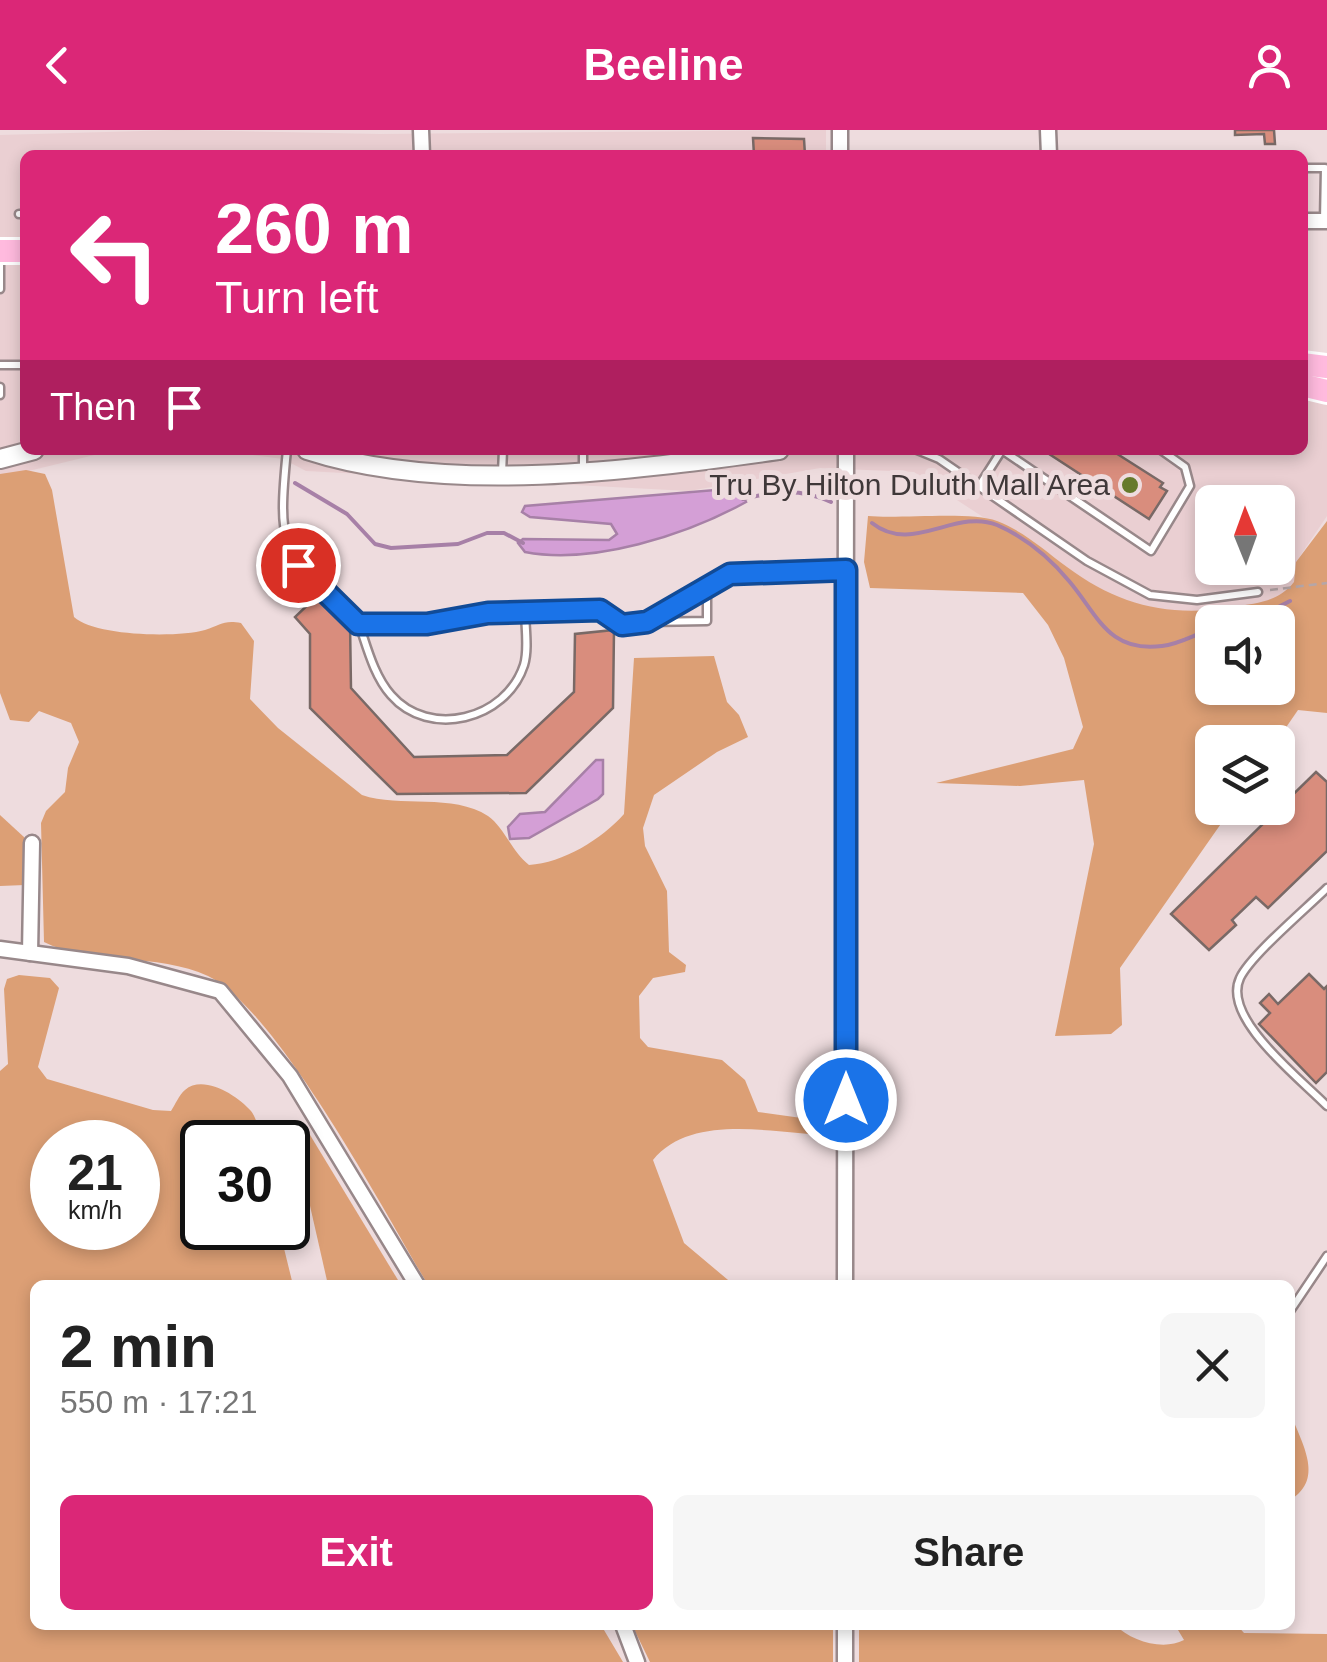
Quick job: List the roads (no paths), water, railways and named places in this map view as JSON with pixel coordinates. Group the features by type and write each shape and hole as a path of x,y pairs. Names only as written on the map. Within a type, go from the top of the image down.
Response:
{"street":[{"path":"0,240 0,251"},
{"path":"353,457 380,470 502,473 583,472 708,455"},
{"path":"845,1280 846,455"},
{"path":"30,953 32,843"},
{"path":"0,948 128,966 220,990 290,1076 414,1280"},
{"path":"625,1630 637,1662"},
{"path":"845,1630 845,1662"}],"lane":[{"path":"1308,168 1325,168 1325,221"},
{"path":"0,251 0,289"},
{"path":"0,386 0,396"},
{"path":"287,455 281,512 284,541 298,565 358,624 391,696 419,716 452,721 486,710 512,687 525,663 525,610"},
{"path":"502,473 503,455"},
{"path":"583,455 583,472"},
{"path":"930,455 1088,561 1150,596 1197,600 1258,592"},
{"path":"979,486 999,455"},
{"path":"1009,455 1151,550 1190,486 1186,467 1168,455"},
{"path":"647,622 730,574 754,570 846,570"},
{"path":"358,624 427,624 525,610 600,610 622,625 706,621 706,590"},
{"path":"1327,888 1242,974 1237,997 1241,1018 1327,1106"},
{"path":"1295,1304 1327,1256"}],"waterway":[{"path":"295,483 347,514 375,544 391,548 458,544 487,533 504,533 523,543"},
{"path":"743,499 788,492 831,502"},
{"path":"872,523 887,532 902,534 965,522 997,525 1045,556 1116,637 1144,647 1169,645 1195,635"},
{"path":"1282,605 1290,601"}],"place":[{"name":"Tru By Hilton Duluth Mall Area","path":"1130,485"}]}
